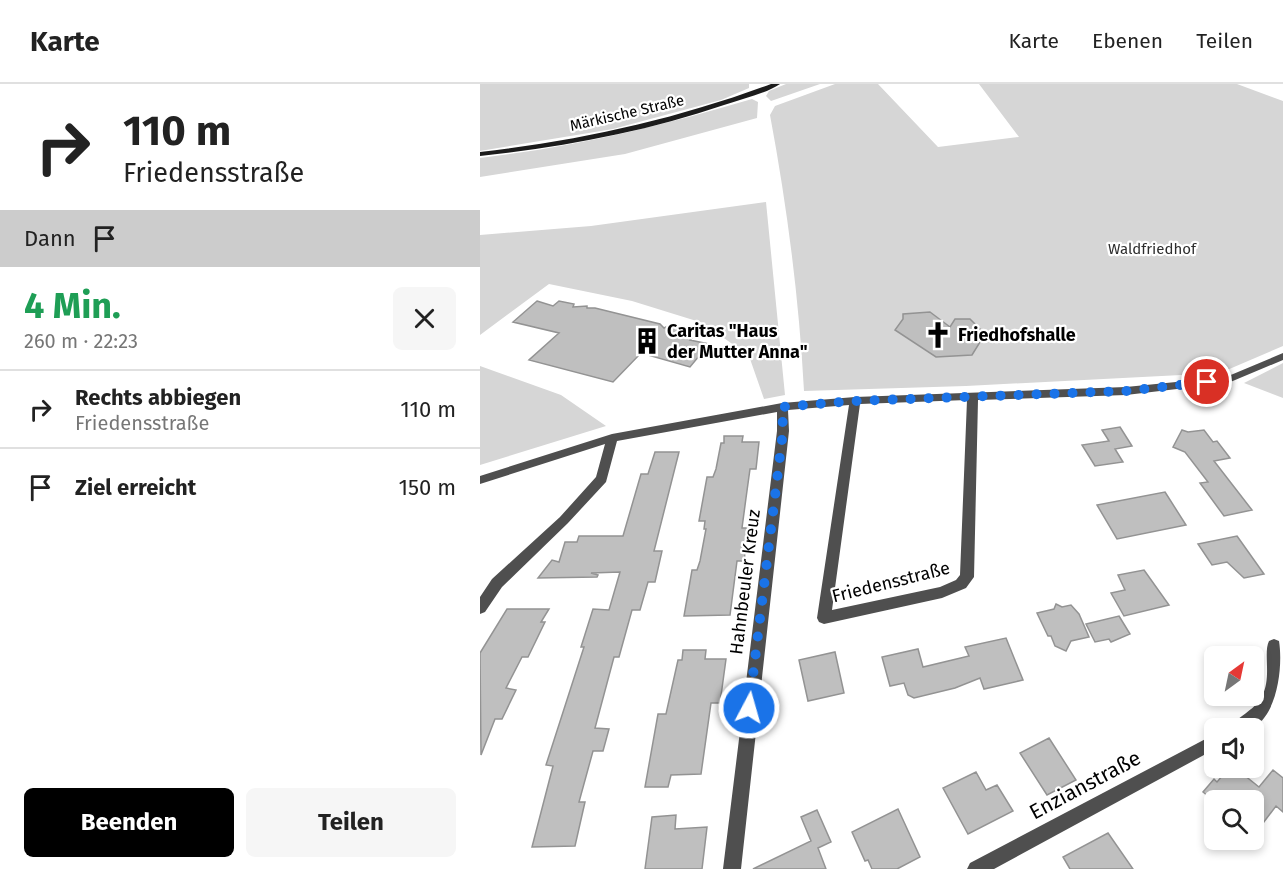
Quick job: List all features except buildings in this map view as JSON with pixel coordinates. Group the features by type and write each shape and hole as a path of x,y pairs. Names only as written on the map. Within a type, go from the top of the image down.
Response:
{"main road":[{"name":"Märkische Straße","path":"480,154 613,132 720,104 777,84"}],"street":[{"path":"480,480 612,438 782,407 855,401 1126,391 1228,380 1283,356"},
{"name":"Friedensstraße","path":"855,401 824,618 942,592 961,584 967,577 973,397"},
{"name":"Hahnbeuler Kreuz","path":"732,869 783,431 782,407"},
{"path":"480,608 497,583 564,520 602,479 612,438"},
{"path":"1254,718 1271,698 1277,671 1274,645"},
{"name":"Enzianstraße","path":"976,869 1204,747"}],"green space":[{"path":"480,84 749,84 749,88 721,100 613,129 480,151"},
{"path":"786,84 820,84 771,101 766,96 769,91"},
{"name":"Waldfriedhof","path":"835,84 878,84 938,147 1019,137 979,84 1237,84 1283,101 1283,346 1220,373 966,386 804,391 792,252 770,115 775,106"},
{"path":"752,99 758,102 757,118 625,154 480,177 480,158 617,135"},
{"path":"766,202 785,395 764,399 749,356 703,323 632,301 549,284 480,335 480,235 591,226"},
{"path":"1283,363 1283,398 1244,383"},
{"path":"480,366 561,395 606,426 480,465"}],"place":[{"name":"Friedhofshalle","path":"938,335"},
{"name":"Caritas \"Haus der Mutter Anna\"","path":"647,341"}],"route":[{"path":"749,708 783,431 782,407 855,401 1126,391 1207,382"}]}
